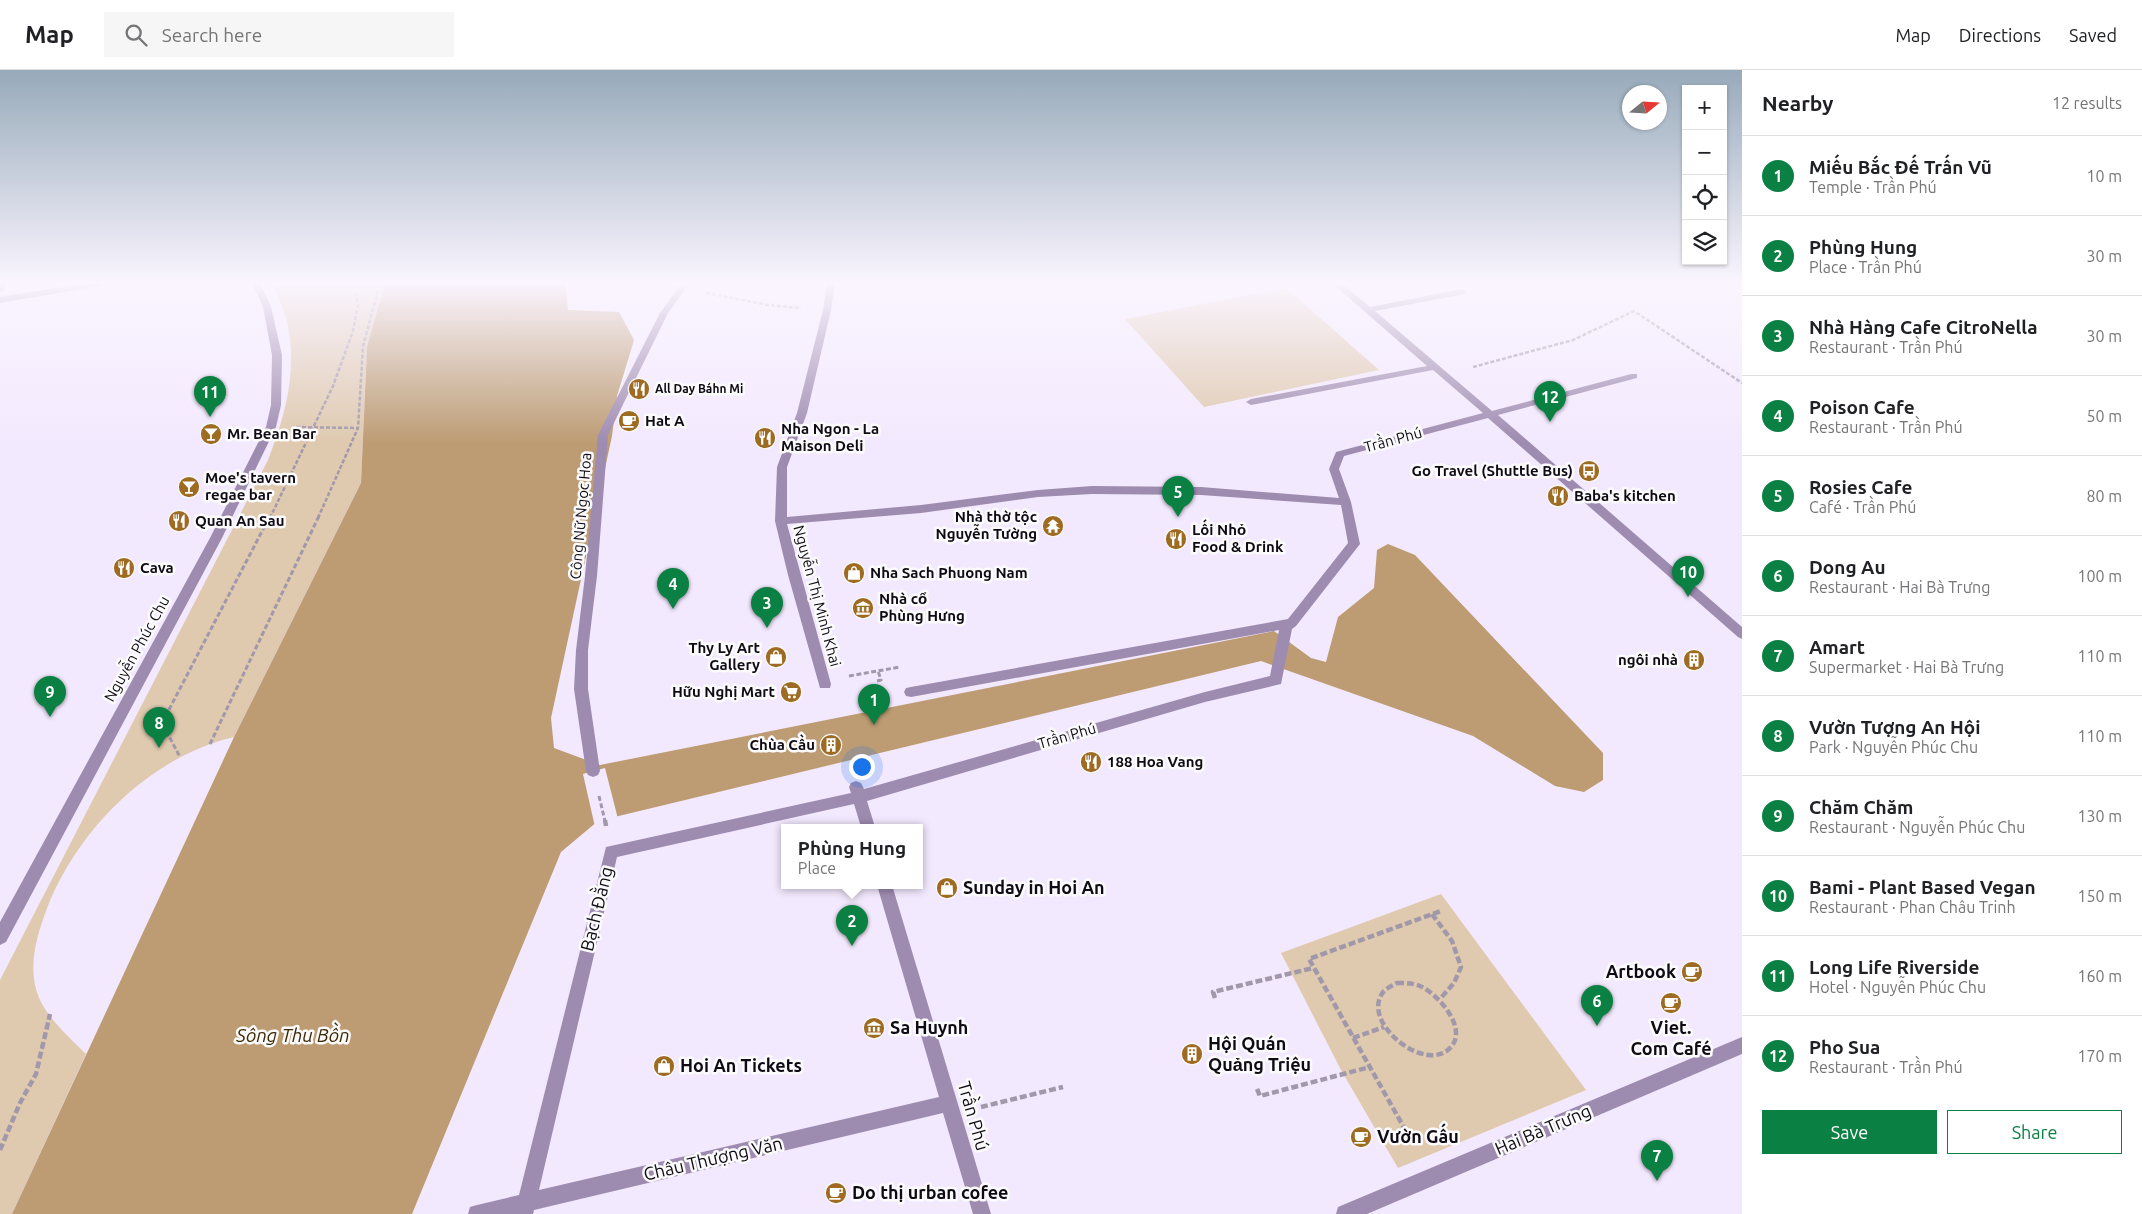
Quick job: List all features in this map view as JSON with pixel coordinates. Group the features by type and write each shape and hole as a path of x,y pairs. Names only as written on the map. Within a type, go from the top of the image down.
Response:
{"street":[{"name":"Nguyễn Phúc Chu","path":"0,937 4,921 216,538 271,427 276,405 278,355 274,336"},
{"name":"Công Nữ Ngọc Hoa","path":"593,771 581,680 603,435 652,336"},
{"name":"Nguyễn Thị Minh Khai","path":"821,336 802,413 782,467 781,521 794,575 825,681"},
{"path":"1399,336 1742,634"},
{"path":"1250,402 1435,367"},
{"name":"Trần Phú","path":"857,792 1196,699 1276,680 1289,625 1354,544 1346,502 1334,469 1340,454 1634,376"},
{"path":"781,521 922,509 1000,496 1057,491 1228,490 1346,502"},
{"path":"911,692 1289,625"},
{"path":"857,792 867,824"},
{"name":"Bạch Đằng","path":"525,1209 611,852 857,792"},
{"name":"Trần Phú","path":"886,889 982,1214"},
{"name":"Hai Bà Trưng","path":"1345,1214 1742,1045"},
{"name":"Châu Thượng Văn","path":"477,1214 525,1209 950,1108"}],"path":[{"path":"162,723 256,546 333,386 351,336"},
{"path":"210,744 310,536 358,428 363,346 366,336"},
{"path":"1444,375 1581,336"},
{"path":"1672,336 1742,383"},
{"path":"271,427 358,428"},
{"path":"825,681 902,667 911,692"},
{"path":"877,681 882,680 878,671"},
{"path":"125,705 162,723 180,757"},
{"path":"593,771 611,852"},
{"path":"1411,1140 1309,959 1441,911"},
{"path":"1432,914 1452,941 1461,967 1454,983 1440,999"},
{"path":"1215,998 1213,992 1313,968"},
{"path":"1397,983 1408,983 1421,986 1440,999 1451,1015 1455,1027 1455,1039 1449,1049 1441,1054 1428,1056 1415,1053 1403,1047 1384,1027 1379,1004 1382,994 1388,986 1397,983"},
{"path":"0,1150 20,1103 36,1074 50,1014"},
{"path":"1353,1038 1384,1027"},
{"path":"1257,1089 1260,1096 1370,1067"},
{"path":"950,1108 1063,1087"}],"shaded area":[{"path":"289,336 370,336 367,347 361,483 234,737 203,747 173,761 145,780 119,802 96,826 76,853 59,881 46,911 37,940 33,969 34,979 39,999 44,1008 86,1054 12,1214 0,1214 0,980 268,460 280,427 288,394 291,361"},
{"path":"1141,336 1341,336 1379,370 1204,407"},
{"path":"1441,894 1586,1090 1398,1168 1341,1070 1281,953"}],"water":[{"name":"Sông Thu Bồn","path":"370,336 632,336 634,340 617,396 612,436 551,718 554,748 600,765 1274,631 1311,658 1326,662 1338,617 1374,588 1377,550 1388,544 1415,555 1603,753 1603,780 1584,792 1555,786 1473,736 1261,661 598,821 561,852 412,1214 12,1214 234,737 361,483 367,347"}],"pier":[{"path":"605,768 618,819 599,823 595,827 583,774"}],"place":[{"name":"All Day Báhn Mi","path":"639,389"},
{"name":"Long Life Riverside","path":"210,417"},
{"name":"Hat A","path":"629,421"},
{"name":"Pho Sua","path":"1550,422"},
{"name":"Mr. Bean Bar","path":"211,434"},
{"name":"Nha Ngon - La Maison Deli","path":"765,438"},
{"name":"Go Travel (Shuttle Bus)","path":"1589,471"},
{"name":"Moe's tavern regae bar","path":"189,487"},
{"name":"Baba's kitchen","path":"1558,496"},
{"name":"Rosies Cafe","path":"1178,517"},
{"name":"Quan An Sau","path":"179,521"},
{"name":"Nhà thờ tộc Nguyễn Tường","path":"1053,526"},
{"name":"Lối Nhỏ Food & Drink","path":"1176,539"},
{"name":"Cava","path":"124,568"},
{"name":"Nha Sach Phuong Nam","path":"854,573"},
{"name":"Bami - Plant Based Vegan","path":"1688,597"},
{"name":"Nhà cổ Phùng Hưng","path":"863,608"},
{"name":"Poison Cafe","path":"673,609"},
{"name":"Nhà Hàng Cafe CitroNella","path":"767,628"},
{"name":"Thy Ly Art Gallery","path":"776,657"},
{"name":"ngôi nhà","path":"1694,660"},
{"name":"Hữu Nghị Mart","path":"791,692"},
{"name":"Chăm Chăm","path":"50,717"},
{"name":"Miếu Bắc Đế Trấn Vũ","path":"874,725"},
{"name":"Chùa Cầu","path":"831,745"},
{"name":"Vườn Tượng An Hội","path":"159,748"},
{"name":"188 Hoa Vang","path":"1091,762"},
{"name":"Sunday in Hoi An","path":"947,888"},
{"name":"Phùng Hung","path":"852,946"},
{"name":"Artbook","path":"1692,972"},
{"name":"Viet. Com Café","path":"1671,1003"},
{"name":"Dong Au","path":"1597,1026"},
{"name":"Sa Huynh","path":"874,1028"},
{"name":"Hội Quán Quảng Triệu","path":"1192,1054"},
{"name":"Hoi An Tickets","path":"664,1066"},
{"name":"Vườn Gấu","path":"1361,1137"},
{"name":"Amart","path":"1657,1181"},
{"name":"Do thị urban cofee","path":"836,1193"}]}
